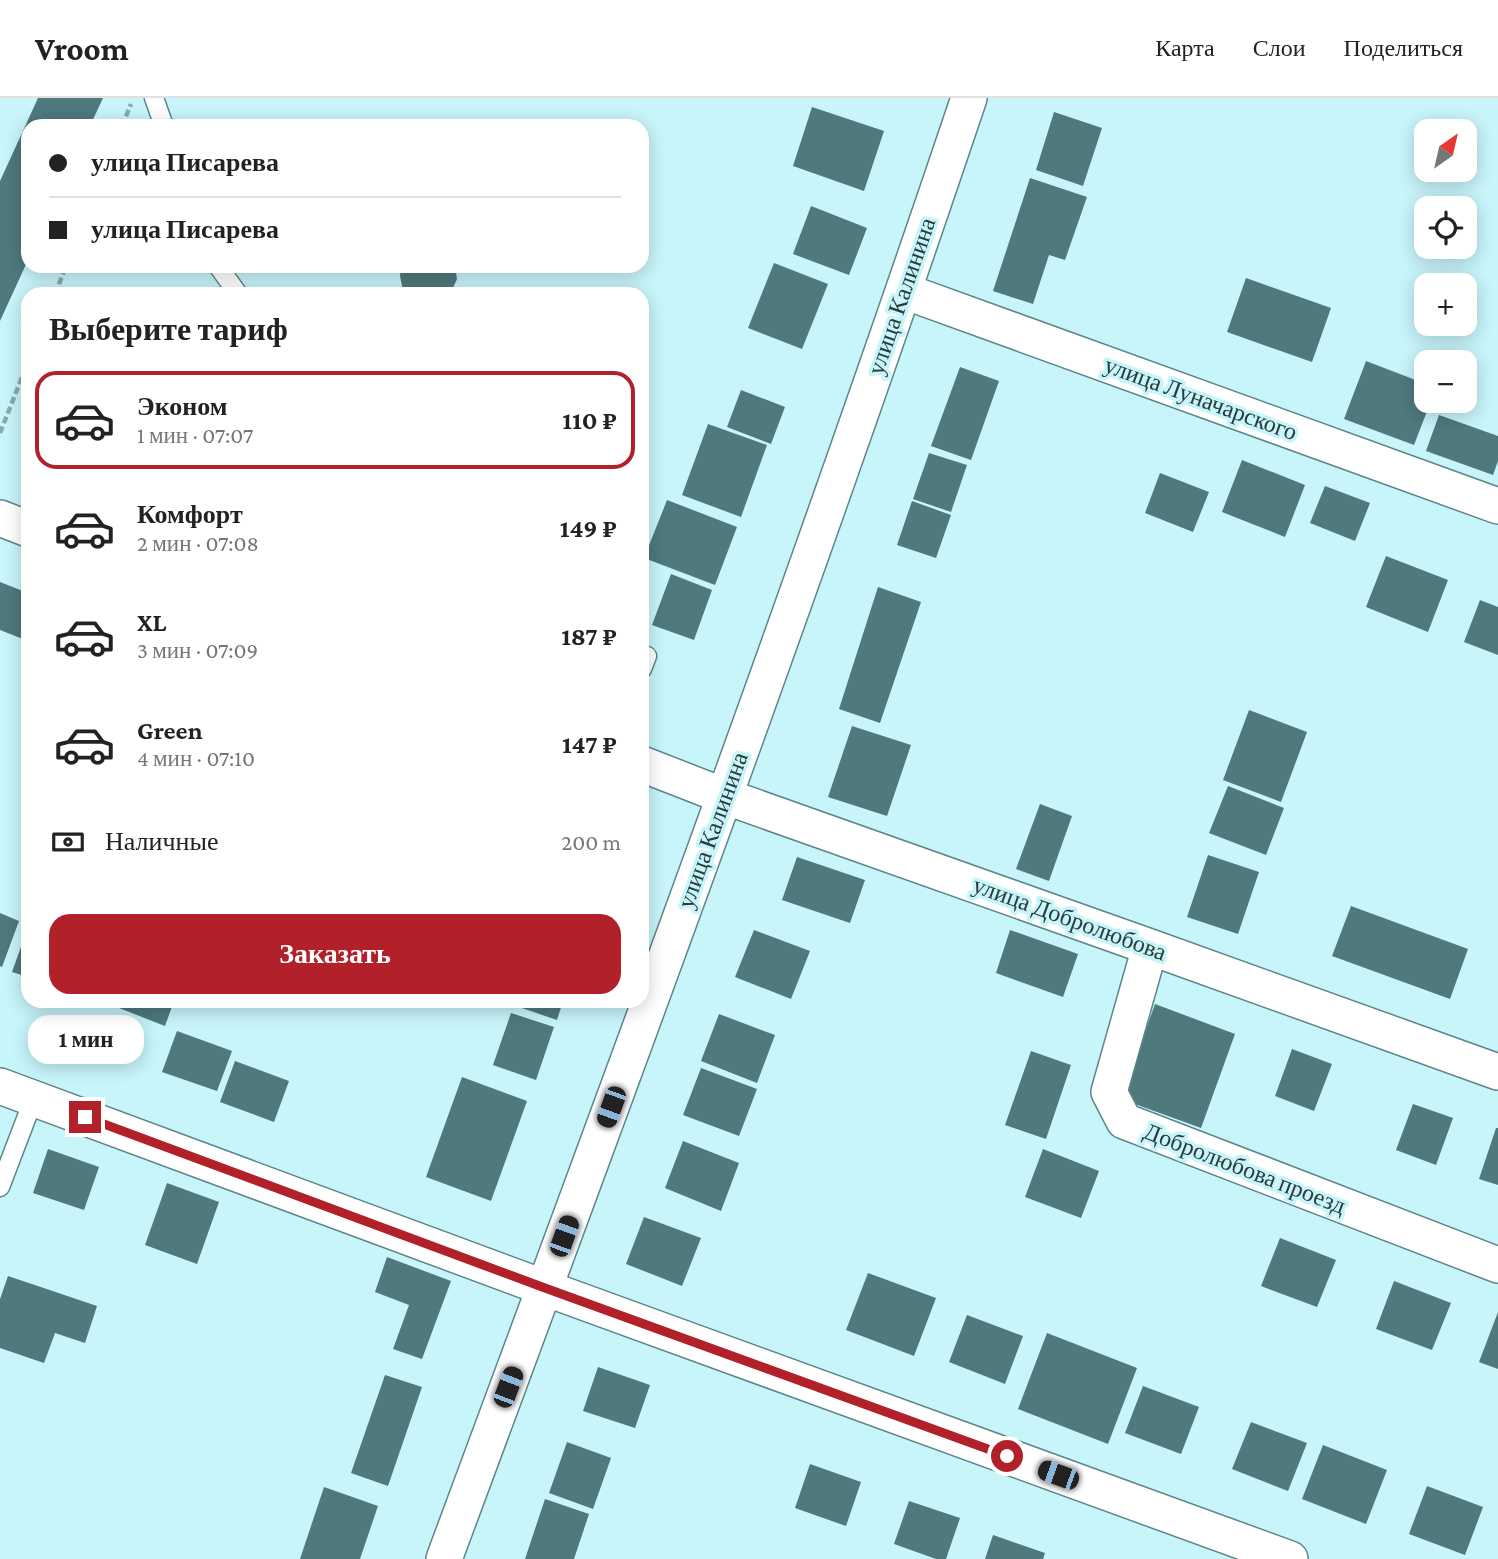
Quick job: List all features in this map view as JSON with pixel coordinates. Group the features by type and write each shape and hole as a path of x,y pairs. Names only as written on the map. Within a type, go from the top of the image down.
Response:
{"street":[{"name":"улица Калинина","path":"649,1002 904,290 969,98"},
{"name":"улица Луначарского","path":"904,290 1498,506"},
{"path":"0,518 21,526"},
{"name":"улица Добролюбова","path":"649,767 724,796 1498,1072"},
{"name":"Добролюбова проезд","path":"1150,947 1109,1092 1124,1121 1498,1265"},
{"name":"улица Калинина","path":"444,1559 647,1008"},
{"path":"0,1086 1290,1559"}],"lane":[{"path":"154,98 162,119"},
{"path":"0,1187 34,1098"}],"path":[{"path":"125,119 133,98"},
{"path":"0,432 21,380"}],"building":[{"path":"38,98 103,98 93,119 28,119"},
{"path":"812,107 884,131 864,191 793,166"},
{"path":"1054,112 1102,128 1083,186 1036,170"},
{"path":"21,135 22,273 0,321 0,181"},
{"path":"1030,178 1087,197 1065,260 1049,255 1033,304 993,291"},
{"path":"811,206 867,228 849,275 793,254"},
{"path":"774,263 828,284 802,349 748,328"},
{"path":"400,273 456,273 457,279 453,287 403,287"},
{"path":"1246,278 1331,308 1312,362 1227,332"},
{"path":"1366,361 1414,379 1414,413 1426,413 1414,445 1344,419"},
{"path":"960,367 999,381 971,460 931,446"},
{"path":"741,390 785,407 771,444 727,427"},
{"path":"1439,415 1498,436 1498,461 1493,475 1426,451"},
{"path":"708,424 767,445 741,517 682,495"},
{"path":"929,453 967,465 951,512 913,499"},
{"path":"1242,460 1305,485 1285,537 1222,512"},
{"path":"1160,473 1209,492 1193,532 1145,513"},
{"path":"1325,486 1370,503 1355,541 1310,523"},
{"path":"667,500 737,527 715,585 649,560 649,545"},
{"path":"912,501 951,515 936,558 897,545"},
{"path":"1386,556 1448,580 1428,632 1366,607"},
{"path":"671,574 712,590 694,640 652,625"},
{"path":"0,582 21,590 21,638 0,630"},
{"path":"878,587 921,602 880,723 839,709"},
{"path":"1480,600 1498,607 1498,655 1464,642"},
{"path":"1249,710 1307,732 1281,802 1223,780"},
{"path":"852,726 911,745 887,816 828,797"},
{"path":"1228,786 1284,808 1266,855 1209,833"},
{"path":"1040,804 1072,816 1049,881 1016,869"},
{"path":"1208,855 1259,872 1238,934 1187,917"},
{"path":"797,857 865,880 850,923 782,900"},
{"path":"1351,906 1468,949 1450,999 1332,956"},
{"path":"0,913 19,921 2,967 0,966"},
{"path":"754,930 810,951 791,999 735,977"},
{"path":"1010,930 1078,954 1063,997 996,973"},
{"path":"21,947 21,975 12,972"},
{"path":"1155,1004 1235,1034 1201,1128 1121,1099"},
{"path":"119,1008 171,1008 165,1026"},
{"path":"522,1008 561,1008 557,1020"},
{"path":"511,1013 554,1027 536,1080 493,1065"},
{"path":"719,1014 775,1035 757,1083 701,1061"},
{"path":"177,1031 232,1051 217,1091 162,1072"},
{"path":"1292,1049 1332,1064 1314,1111 1275,1096"},
{"path":"1031,1051 1071,1065 1046,1139 1005,1125"},
{"path":"235,1061 289,1081 274,1122 220,1102"},
{"path":"701,1068 757,1089 739,1136 683,1115"},
{"path":"462,1077 527,1101 491,1201 426,1177"},
{"path":"1413,1104 1453,1118 1436,1165 1396,1150"},
{"path":"1498,1128 1498,1185 1479,1179"},
{"path":"683,1141 739,1163 721,1211 665,1188"},
{"path":"48,1149 99,1167 84,1210 33,1193"},
{"path":"1043,1149 1099,1171 1081,1218 1025,1197"},
{"path":"167,1183 219,1202 197,1264 145,1245"},
{"path":"644,1217 701,1238 682,1286 626,1264"},
{"path":"1280,1238 1336,1260 1317,1307 1261,1286"},
{"path":"387,1257 451,1281 422,1359 393,1349 409,1305 375,1292"},
{"path":"868,1273 936,1298 914,1356 846,1330"},
{"path":"8,1276 97,1306 85,1343 55,1333 44,1363 0,1348 0,1299"},
{"path":"1394,1281 1451,1303 1432,1350 1376,1329"},
{"path":"1498,1312 1498,1369 1479,1362"},
{"path":"967,1315 1023,1336 1005,1384 949,1362"},
{"path":"1047,1333 1137,1368 1108,1444 1018,1409"},
{"path":"598,1367 650,1385 635,1428 583,1411"},
{"path":"385,1375 422,1387 388,1486 351,1473"},
{"path":"1143,1386 1199,1407 1181,1454 1125,1433"},
{"path":"1251,1422 1307,1443 1288,1491 1232,1469"},
{"path":"567,1442 611,1458 593,1509 549,1493"},
{"path":"1323,1445 1387,1470 1366,1524 1302,1499"},
{"path":"810,1464 861,1482 846,1526 795,1508"},
{"path":"1427,1486 1483,1507 1465,1555 1409,1534"},
{"path":"324,1487 378,1506 360,1559 300,1559"},
{"path":"545,1499 589,1514 574,1559 525,1559"},
{"path":"909,1501 960,1518 946,1559 936,1559 894,1544"},
{"path":"993,1535 1045,1553 1043,1559 985,1559"}],"route":[{"path":"85,1117 1007,1456"}]}
